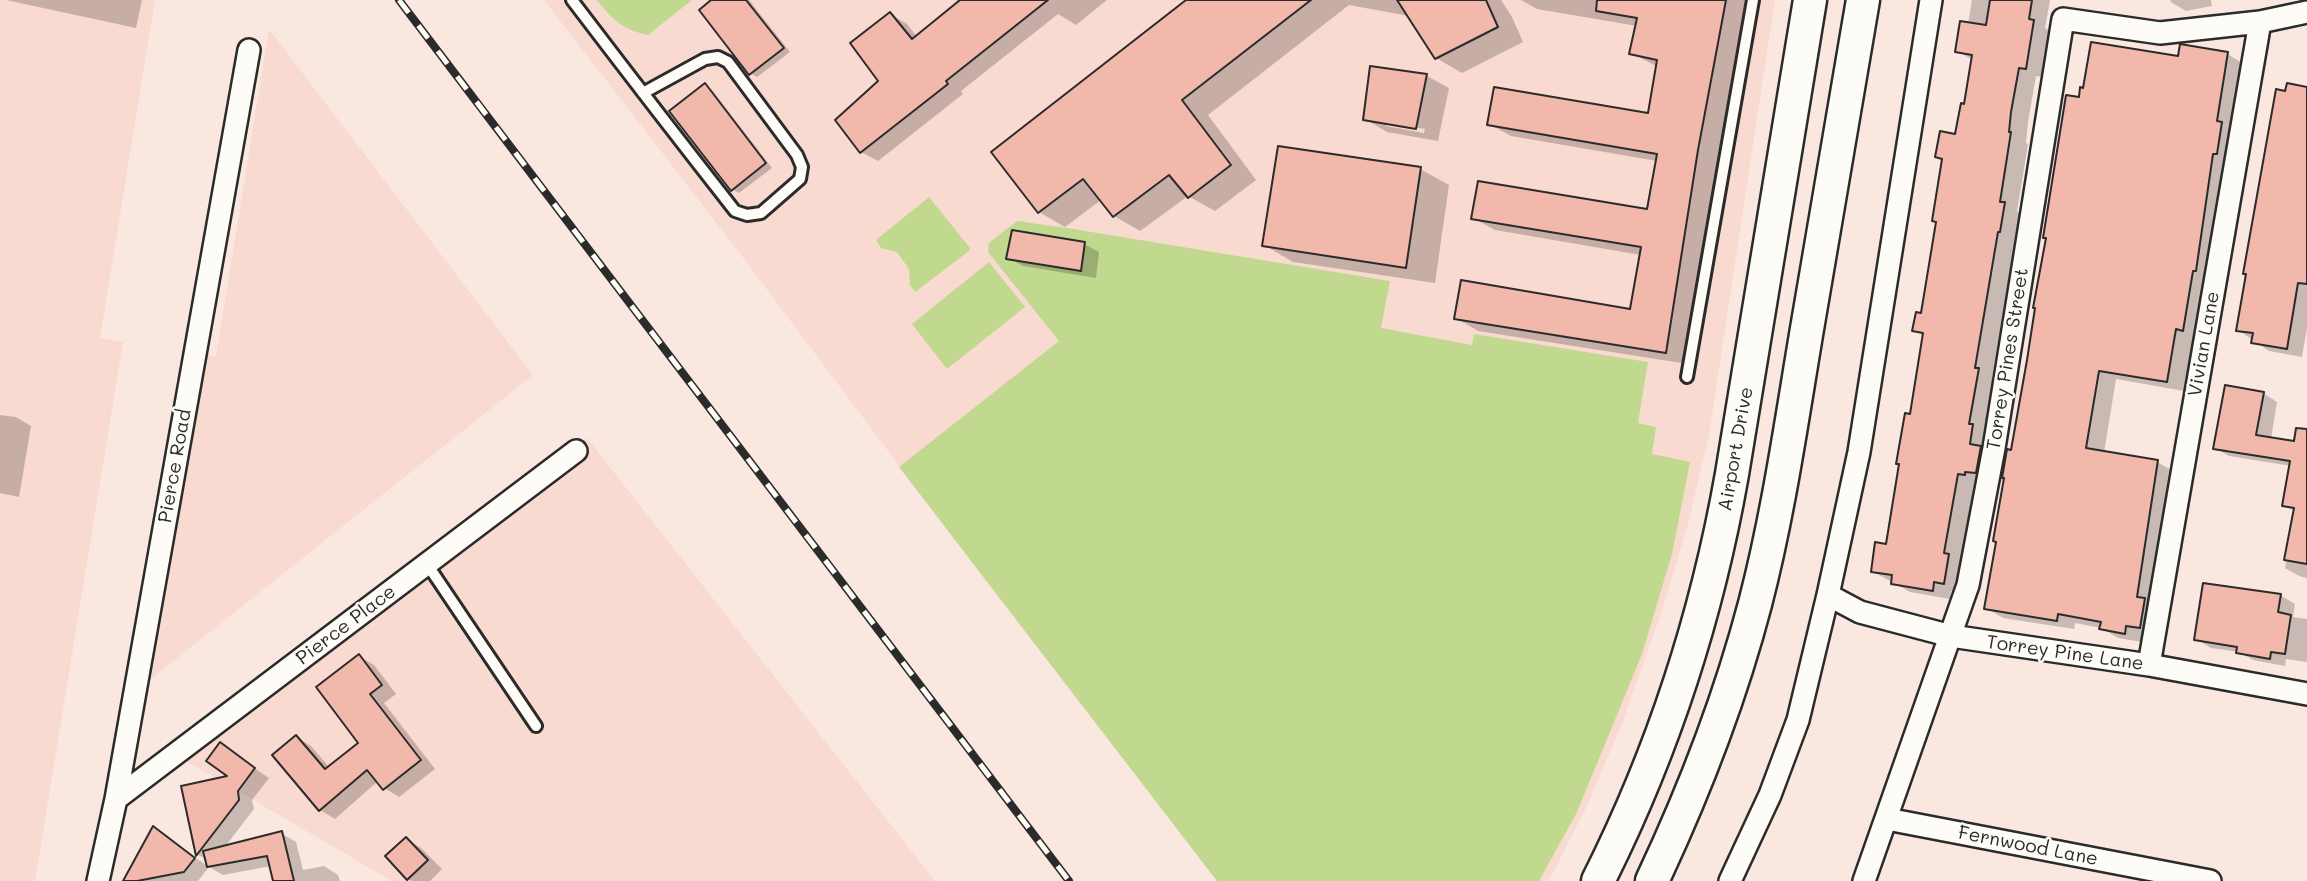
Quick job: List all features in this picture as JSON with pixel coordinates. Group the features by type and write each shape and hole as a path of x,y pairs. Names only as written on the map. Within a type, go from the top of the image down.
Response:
{"main road":[{"name":"Airport Drive","path":"1598,881 1650,769 1677,694 1717,550 1730,488 1810,0"},
{"path":"1652,881 1683,814 1714,734 1742,649 1763,571 1782,477 1863,0"}],"street":[{"path":"1730,881 1770,794 1798,720 1828,596 1859,452 1931,0"},
{"name":"Torrey Pines Street","path":"1864,881 1968,585 1994,448 2064,9 2160,33 2260,22 2307,12"},
{"name":"Vivian Lane","path":"2149,666 2260,22"},
{"name":"Pierce Road","path":"98,881 116,799 249,50"},
{"name":"Pierce Place","path":"116,799 576,452"},
{"name":"Torrey Pine Lane","path":"1828,596 1860,612 1951,636 2149,666 2307,694"},
{"name":"Fernwood Lane","path":"1887,819 2210,881"}],"lane":[{"path":"572,0 643,93 735,211 747,215 761,213 800,179 802,167 797,155 728,61 718,57 705,59 643,93"},
{"path":"1687,377 1754,0"},
{"path":"427,564 536,726"}],"shaded area":[{"path":"0,0 155,0 100,338 123,342 35,881 0,881"},
{"path":"544,0 1775,0 1709,435 1688,524 1662,611 1621,726 1585,810 1549,881 1217,881"},
{"path":"269,29 533,375 137,690 193,353 216,356"},
{"path":"587,438 935,881 392,881 183,759"}],"green space":[{"path":"597,0 692,0 648,35 619,23"},
{"path":"929,197 970,248 915,292 910,285 909,269 897,252 881,248 876,240"},
{"path":"1017,221 1390,281 1381,328 1472,345 1474,334 1648,362 1638,423 1656,427 1652,454 1690,462 1672,554 1642,654 1577,812 1539,881 1217,881 899,467 1059,341 988,252 989,243"},
{"path":"989,262 1025,307 947,369 912,324"}],"building":[{"path":"711,0 746,0 784,48 749,75 699,10"},
{"path":"960,0 1048,0 860,153 835,120 878,81 850,43 890,12 912,39"},
{"path":"1186,0 1311,0 1182,100 1231,165 1188,198 1169,175 1113,217 1083,179 1038,213 991,152"},
{"path":"1397,0 1486,0 1498,27 1435,59"},
{"path":"1597,0 1726,0 1698,150 1666,353 1454,319 1461,280 1630,309 1641,247 1471,219 1478,181 1647,209 1657,154 1487,125 1494,87 1648,113 1657,60 1629,54 1637,18 1596,11"},
{"path":"1990,0 2032,0 2029,19 2034,20 2026,69 2019,68 2011,112 2011,132 2000,202 2005,202 1975,368 1979,368 1969,424 1973,424 1970,444 1981,446 1976,473 1958,474 1944,553 1949,554 1944,584 1934,582 1933,591 1891,584 1892,575 1871,572 1875,542 1886,544 1899,464 1896,464 1905,413 1910,414 1923,333 1912,331 1916,312 1921,313 1936,222 1932,221 1942,159 1935,157 1940,131 1955,134 1961,103 1964,104 1972,55 1955,52 1960,21 1986,25"},
{"path":"2091,42 2178,56 2180,44 2228,52 2217,121 2222,122 2217,154 2213,154 2196,271 2193,271 2183,331 2176,329 2167,382 2099,371 2086,448 2158,460 2137,597 2145,598 2140,628 2126,626 2125,634 2099,629 2101,622 2058,614 2057,621 1984,609 1996,542 1993,541 2007,449 2011,450 2027,360 2066,95 2079,97"},
{"path":"1370,66 1427,74 1416,129 1363,120"},
{"path":"705,83 766,163 731,191 669,111"},
{"path":"2287,83 2307,87 2307,284 2298,283 2287,349 2251,343 2253,333 2236,331 2246,274 2243,274 2276,89 2285,91"},
{"path":"1278,146 1421,167 1406,268 1262,246"},
{"path":"1012,230 1085,242 1081,271 1006,259"},
{"path":"2225,385 2264,392 2256,435 2294,441 2296,428 2307,429 2307,564 2284,560 2294,508 2282,506 2290,461 2213,449"},
{"path":"2203,583 2281,594 2278,612 2291,615 2285,654 2271,652 2270,659 2236,653 2237,647 2194,640"},
{"path":"359,654 382,685 370,694 421,760 383,790 367,770 319,811 272,755 296,735 325,769 358,743 316,687"},
{"path":"220,742 255,768 238,791 239,800 196,856 181,786 227,776 206,761"},
{"path":"153,826 195,858 184,872 123,881"},
{"path":"282,831 294,881 273,881 267,856 207,867 203,851"},
{"path":"406,837 428,860 407,880 385,856"}],"railway":[{"path":"399,0 1069,881"}]}
